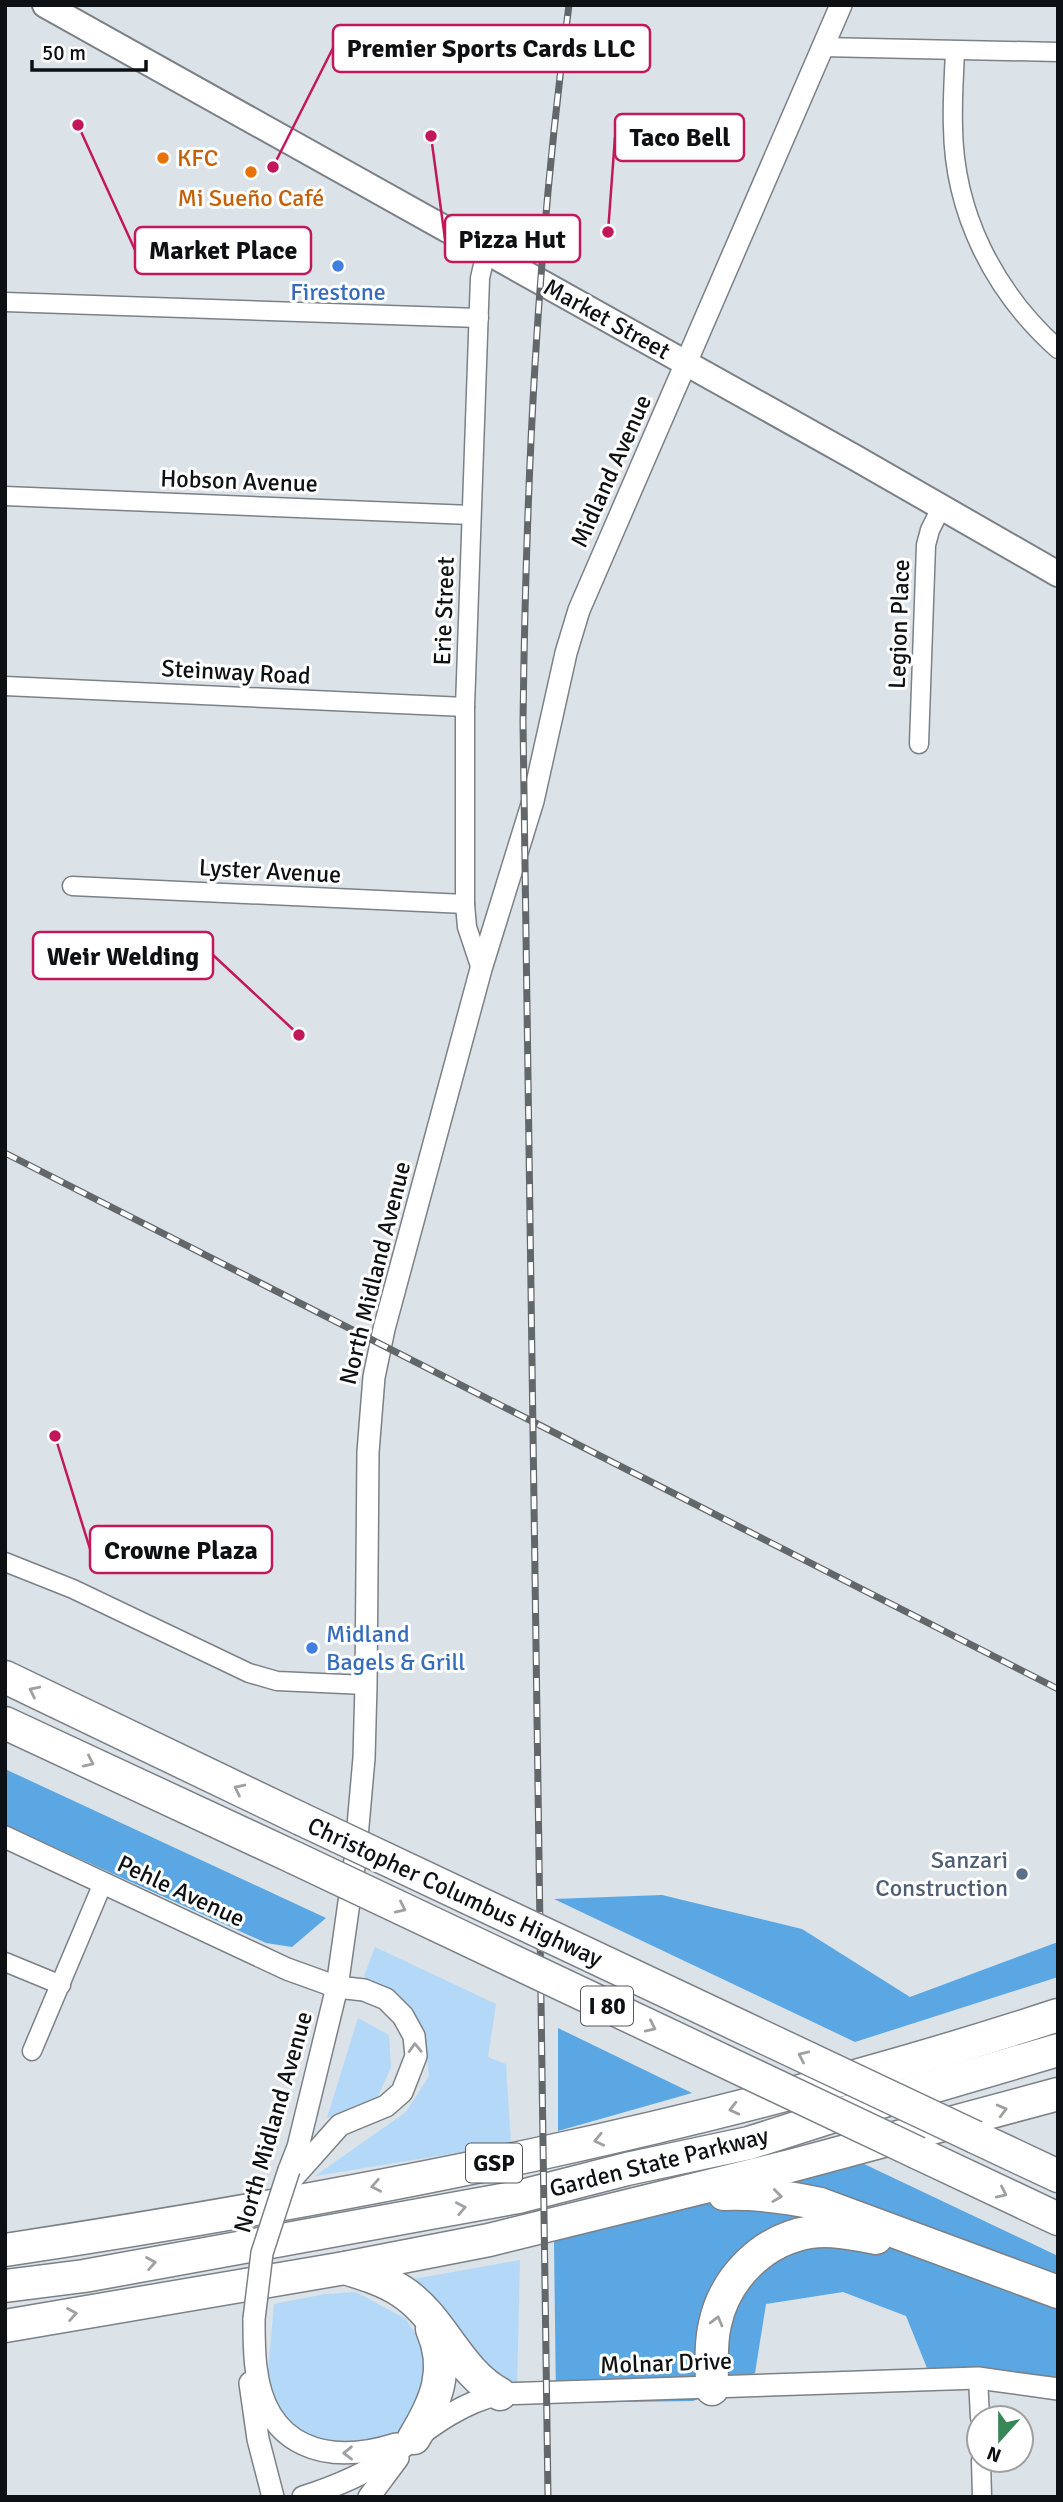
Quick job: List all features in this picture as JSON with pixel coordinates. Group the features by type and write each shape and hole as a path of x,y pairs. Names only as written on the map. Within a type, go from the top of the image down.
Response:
{"highway":[{"name":"Christopher Columbus Highway","path":"5,1677 1058,2176"},
{"name":"Christopher Columbus Highway","path":"5,1723 1058,2219"},
{"name":"Garden State Parkway","path":"5,2250 322,2197 729,2110 930,2055 1058,2015"},
{"name":"Garden State Parkway","path":"5,2286 84,2276 517,2197 627,2168 749,2143 840,2113 1058,2050"},
{"path":"565,2223 1058,2094"},
{"path":"5,2326 345,2268 712,2194 751,2193 820,2204 1058,2292"},
{"path":"5,2230 222,2213"},
{"path":"712,2389 715,2322 725,2295 741,2270 761,2251 785,2239 813,2231 847,2233 886,2241 1058,2299"},
{"path":"345,2268 403,2292 475,2377 499,2394"},
{"path":"5,2305 15,2304 84,2276"},
{"path":"414,2438 434,2402 441,2361 436,2338 425,2315"}],"main road":[{"name":"Market Street","path":"45,5 854,457 1058,574"}],"street":[{"name":"Midland Avenue","path":"515,855 533,801 565,653 579,610 841,5"},
{"path":"822,47 1058,52"},
{"path":"955,51 955,157 969,218 982,252 1000,284 1022,313 1058,349"},
{"name":"Erie Street","path":"481,969 467,927 465,904 465,707 479,318 481,278 486,252"},
{"path":"5,302 479,318"},
{"name":"Hobson Avenue","path":"5,496 471,515"},
{"name":"Legion Place","path":"919,744 926,545 941,508"},
{"name":"Steinway Road","path":"5,686 465,707"},
{"name":"North Midland Avenue","path":"274,2497 258,2439 248,2358 262,2253 280,2192 307,2149 337,1987 355,1860 364,1758 368,1452 374,1377 384,1329 481,969 515,855"},
{"name":"Lyster Avenue","path":"72,886 465,904"},
{"path":"5,1562 73,1590 249,1673 277,1681 366,1685"},
{"name":"Pehle Avenue","path":"5,1837 287,1969 337,1987 363,1990 386,1999 403,2016 414,2036 416,2056 401,2092 386,2106 340,2124 307,2149"},
{"path":"32,2051 103,1883"},
{"path":"5,1962 61,1985"},
{"path":"254,2319 256,2370 265,2400 277,2424 296,2441 319,2451 345,2454 373,2451 414,2438"},
{"path":"978,2378 979,2404"},
{"name":"Molnar Drive","path":"303,2497 364,2473 469,2404 499,2394 712,2389 978,2378 1058,2389"},
{"path":"369,2497 414,2438"},
{"path":"981,2474 982,2497"}],"shaded area":[{"path":"5,1769 326,1918 292,1947 266,1943 5,1825"},
{"path":"662,1895 802,1929 910,1997 1058,1942 1058,1977 855,2042 554,1899"},
{"path":"375,1947 496,2004 488,2057 506,2064 511,2144 315,2176 406,2112 429,2076 424,2029 364,1976"},
{"path":"358,2018 389,2035 391,2067 377,2099 327,2118"},
{"path":"558,2028 692,2093 558,2131"},
{"path":"843,2154 1058,2256 1058,2398 931,2378 906,2316 843,2292 766,2304 755,2373 693,2401 556,2403 554,2240"},
{"path":"520,2260 517,2388 481,2377 408,2280"},
{"path":"356,2292 406,2319 428,2354 430,2385 407,2429 368,2447 311,2442 277,2416 268,2371 274,2304 325,2294"}],"railway":[{"path":"548,2497 523,722 535,363 549,184 569,5"},
{"path":"5,1153 1058,1689"}],"place":[{"name":"Market Place","path":"78,125"},
{"name":"Pizza Hut","path":"431,136"},
{"name":"KFC","path":"163,158"},
{"name":"Premier Sports Cards LLC","path":"273,167"},
{"name":"Mi Sueño Café","path":"251,172"},
{"name":"Taco Bell","path":"608,232"},
{"name":"Firestone","path":"338,266"},
{"name":"Weir Welding","path":"299,1035"},
{"name":"Crowne Plaza","path":"55,1436"},
{"name":"Midland Bagels & Grill","path":"312,1648"},
{"name":"Sanzari Construction","path":"1022,1874"}]}
